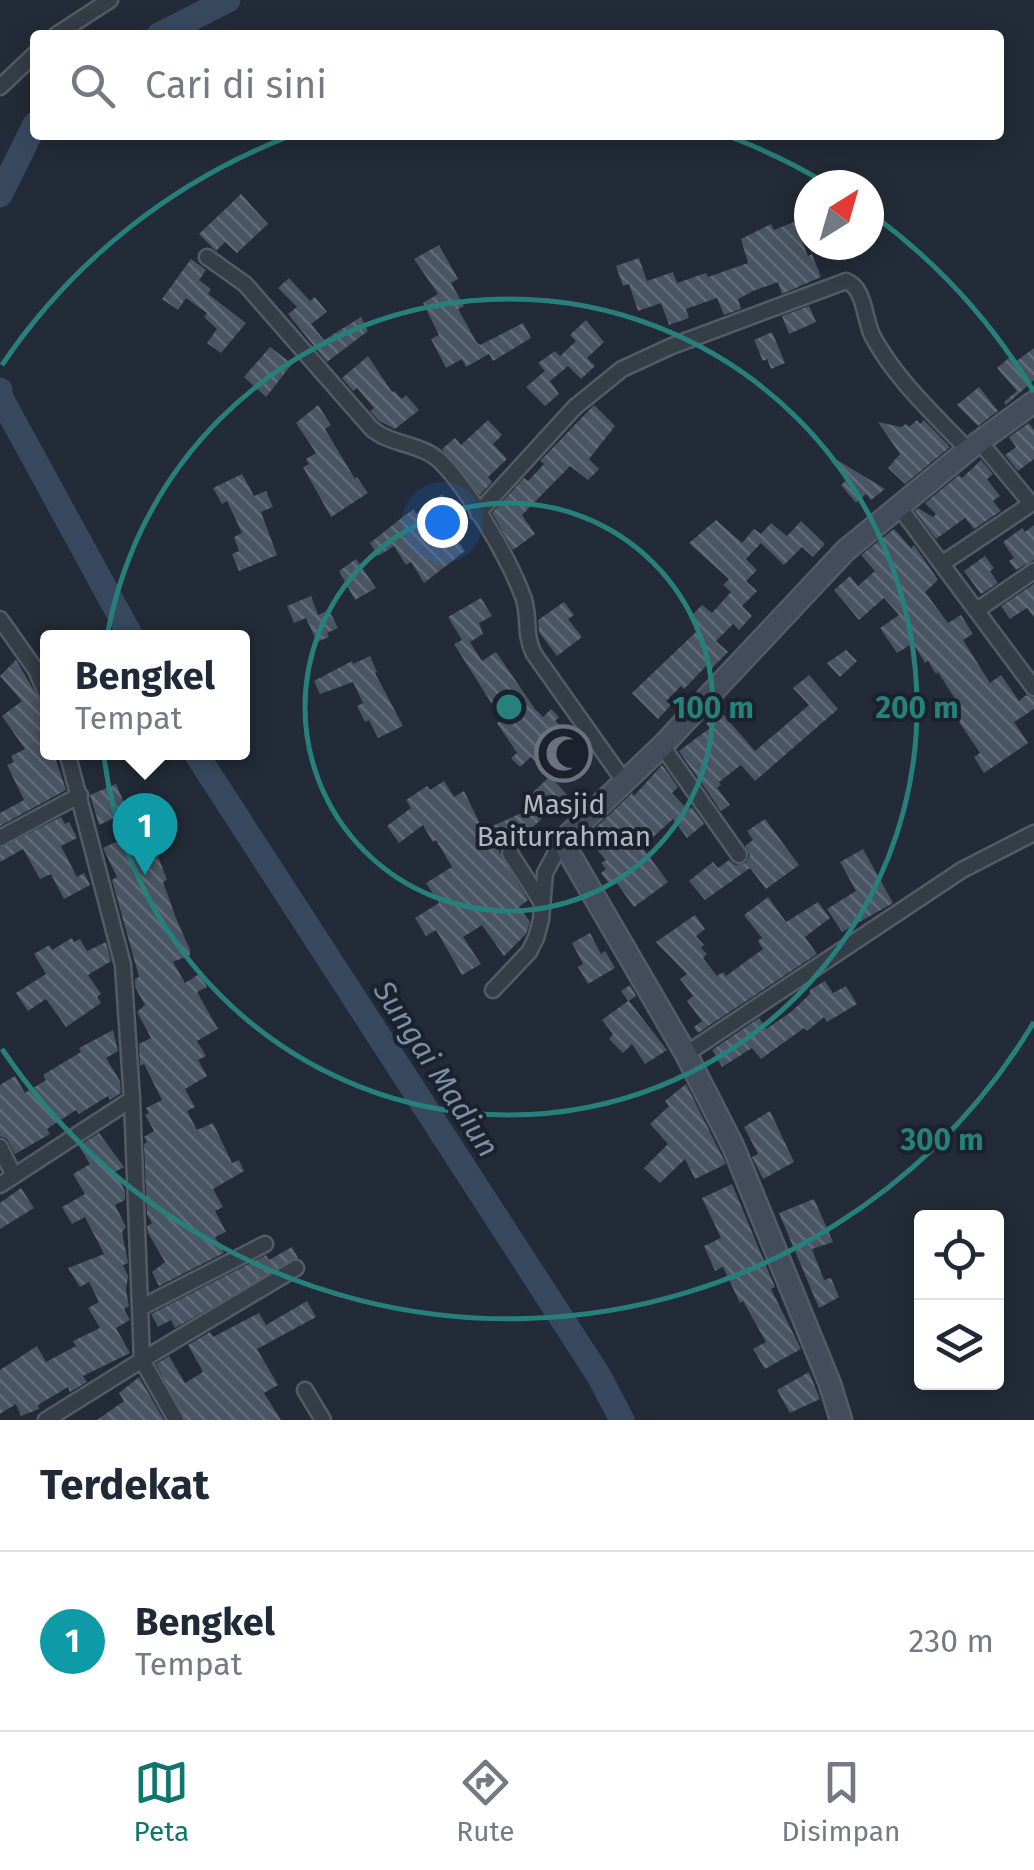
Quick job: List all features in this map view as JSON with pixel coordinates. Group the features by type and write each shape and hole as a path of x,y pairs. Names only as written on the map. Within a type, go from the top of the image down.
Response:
{"street":[{"path":"64,30 110,0"},
{"path":"0,87 30,59"},
{"path":"206,257 246,284 372,429 389,441 428,452 440,461 478,514 524,596 527,640 534,654 624,780"},
{"path":"478,514 575,407 622,369 672,346 846,282 860,294 871,332 886,360 1029,502 943,562"},
{"path":"493,990 529,952 541,920 545,873 562,841 662,746 846,550 1034,402"},
{"path":"900,508 1034,688"},
{"path":"977,610 1034,572"},
{"path":"0,619 40,679"},
{"path":"662,746 739,855"},
{"path":"69,760 123,965 142,1360 176,1420"},
{"path":"0,838 80,795"},
{"path":"686,1054 962,870 1034,834"},
{"path":"562,841 686,1054 734,1146 830,1384 840,1420"},
{"path":"510,853 543,905"},
{"path":"0,1184 132,1098"},
{"path":"0,1147 13,1174"},
{"path":"142,1307 265,1244"},
{"path":"46,1420 296,1268"},
{"path":"305,1390 323,1420"}],"building":[{"path":"241,194 268,224 237,253 225,242 216,251 199,234"},
{"path":"794,222 794,260 814,260 821,277 782,294 778,282 753,291 738,299 741,309 724,315 717,298 686,309 689,318 669,325 661,303 638,311 629,284 623,286 616,266 639,258 647,281 673,272 677,283 706,273 708,277 748,263 741,239 771,224 774,230"},
{"path":"439,245 458,279 451,283 464,306 458,309 477,343 480,345 523,323 531,338 493,361 489,354 466,367 462,359 446,368 431,339 439,335 423,303 438,294 414,259"},
{"path":"191,259 206,270 199,280 211,289 208,294 246,323 221,353 207,343 217,329 204,317 207,313 186,298 178,310 162,299"},
{"path":"289,278 310,301 315,297 327,312 311,324 324,340 361,317 368,331 327,362 288,314 297,307 278,288"},
{"path":"809,306 816,322 789,334 782,316"},
{"path":"586,320 604,342 587,358 595,366 581,379 568,366 550,381 559,394 545,406 526,387 545,371 538,363 555,351 560,356 576,341 570,335"},
{"path":"772,332 785,363 771,369 754,340"},
{"path":"270,347 292,364 266,397 244,377"},
{"path":"1034,348 1034,380 1006,405 1004,402 1017,391 997,368 1010,357 1014,363"},
{"path":"368,356 392,392 402,399 406,395 419,410 395,429 379,421 370,411 374,408 357,388 353,391 342,378"},
{"path":"979,387 998,411 978,426 957,405"},
{"path":"318,405 331,425 325,429 368,493 331,517 303,467 309,464 306,459 316,453 296,423"},
{"path":"594,405 615,426 589,459 599,469 588,480 570,466 522,515 535,534 513,550 492,513 524,478 528,481 544,464 540,461"},
{"path":"488,420 502,435 493,444 507,459 488,477 492,482 480,495 442,449 455,438 461,445"},
{"path":"917,420 920,424 924,420 950,447 905,484 888,468 900,454 878,422 909,427"},
{"path":"1029,423 1034,430 1034,459 1018,471 1005,455 1016,447 1009,437"},
{"path":"834,458 885,489 871,500 866,494 856,503 841,485 849,478 831,462"},
{"path":"981,460 993,474 987,479 1000,496 993,501 1001,511 974,529 965,518 936,539 915,511 918,508 933,517 936,514 925,503"},
{"path":"242,474 254,496 266,491 273,507 261,512 277,555 239,571 232,554 239,551 234,537 242,533 227,501 222,504 213,488"},
{"path":"442,494 451,507 440,516 465,551 424,583 411,562 406,565 394,546 378,556 370,543 414,509 416,514"},
{"path":"716,520 742,543 754,529 761,534 771,523 787,536 801,521 825,544 813,557 802,547 784,565 761,543 746,559 757,570 746,581 757,591 742,606 752,616 739,630 733,624 716,641 728,652 711,669 707,665 684,689 681,686 666,701 671,705 658,719 632,693 699,629 689,618 702,605 712,613 731,592 723,585 729,579 689,543"},
{"path":"1034,525 1034,560 1016,570 1009,561 1014,558 1003,542 1022,528 1025,532"},
{"path":"894,529 911,548 914,545 938,580 925,592 948,623 961,615 973,634 963,640 990,683 1001,675 1019,701 1026,695 1034,698 1034,709 1014,722 1028,743 984,773 974,757 980,753 949,707 957,702 938,672 928,661 925,663 913,643 897,653 880,628 899,615 884,598 859,620 834,590 850,576 858,586 875,571 861,555"},
{"path":"985,556 998,583 981,594 964,571"},
{"path":"356,559 376,588 355,600 339,571"},
{"path":"1034,584 1034,617 1027,608 1010,619 1001,606"},
{"path":"311,596 318,615 329,610 338,628 317,642 306,618 294,623 287,606"},
{"path":"481,598 492,616 479,623 483,634 470,642 482,661 496,652 535,709 543,717 551,709 559,717 555,721 569,734 563,740 572,749 548,774 531,757 520,767 511,758 517,753 497,723 502,720 454,644 462,640 448,617"},
{"path":"564,602 574,615 568,619 582,637 557,656 539,632 538,620"},
{"path":"846,650 857,661 840,677 827,663"},
{"path":"370,656 403,726 378,738 357,706 363,703 353,682 320,694 314,681"},
{"path":"16,660 40,700 40,760 56,760 66,790 0,826 0,813 24,800 7,765 14,762 11,756 25,749 2,716 22,701 0,676"},
{"path":"809,675 838,709 755,781 741,765 719,782 717,788 730,805 721,811 679,751 710,728 706,724 720,711 755,751 809,705 793,688"},
{"path":"662,765 678,787 672,793 688,810 692,807 704,824 687,838 673,819 642,847 668,882 634,907 616,882 611,886 601,873 606,869 601,863 606,860 586,837 632,793 634,796"},
{"path":"550,776 569,797 549,811 531,829 532,833 501,846 499,852 528,900 519,907 530,922 526,934 504,956 482,925 463,937 481,964 462,975 436,930 426,936 415,918 439,903 426,883 452,867 423,825 399,843 387,826 411,808 406,800 427,786 430,790 444,781 454,797 464,791 483,830 531,809 524,801"},
{"path":"116,784 128,812 99,825 90,795"},
{"path":"61,817 65,824 69,822 77,838 61,846 77,877 84,873 90,885 64,899 51,874 40,879 23,849 0,862 0,848"},
{"path":"765,819 799,865 766,889 750,868 705,900 689,881 713,862 718,868 729,860 735,865 746,863 750,855 745,846 753,840 747,831"},
{"path":"147,827 167,880 163,882 190,950 190,955 173,962 185,983 199,974 207,987 197,992 218,1029 197,1041 206,1056 198,1060 207,1076 185,1089 195,1107 187,1111 197,1130 213,1123 232,1163 239,1160 244,1171 213,1189 223,1207 215,1211 226,1232 215,1237 224,1253 159,1286 152,1272 165,1262 148,1233 147,1226 152,1223 147,1214 144,1137 154,1131 145,1115 149,1113 146,1108 162,1100 144,1064 140,1066 139,1044 151,1038 137,1012 145,1005 135,987 139,977 112,880 117,877 103,848"},
{"path":"863,849 893,903 842,932 827,909 856,891 840,862"},
{"path":"768,897 786,922 818,902 830,918 805,937 817,954 698,1033 694,1027 702,1021 687,1001 693,996 680,979 687,974 656,942 695,915 705,929 696,936 707,954 703,958 717,976 723,972 726,976 763,949 758,941 762,938 744,915"},
{"path":"590,933 601,954 605,951 615,968 588,984 578,967 583,964 572,943"},
{"path":"72,938 74,942 80,939 87,951 106,942 111,961 88,975 101,994 97,997 101,1003 66,1027 46,999 28,1011 16,993 46,974 34,954 49,945 52,950"},
{"path":"825,981 833,993 846,986 857,1004 827,1022 824,1017 807,1031 804,1028 761,1059 752,1048 722,1067 712,1050 759,1018 766,1029"},
{"path":"630,985 636,996 629,1001 667,1050 645,1064 632,1044 623,1053 609,1039 613,1034 602,1020 628,1001 621,991"},
{"path":"113,1030 118,1051 106,1058 120,1081 121,1093 110,1100 108,1096 79,1114 76,1110 47,1129 50,1134 15,1154 7,1139 0,1136 0,1085 15,1076 25,1093 46,1080 43,1075 81,1052 79,1048"},
{"path":"686,1084 726,1164 695,1179 685,1159 660,1183 644,1168 668,1144 650,1124 669,1106 665,1101"},
{"path":"770,1111 794,1162 763,1179 752,1157 758,1154 744,1127"},
{"path":"99,1133 124,1167 115,1172 125,1191 125,1200 115,1205 126,1227 122,1232 128,1263 123,1265 128,1276 129,1306 124,1309 130,1320 116,1328 130,1353 83,1376 87,1382 70,1392 68,1387 38,1405 39,1409 21,1416 16,1404 0,1414 0,1370 37,1346 46,1362 76,1346 73,1341 100,1328 88,1308 99,1302 89,1282 80,1287 68,1268 104,1254 85,1217 72,1224 62,1207 85,1194 73,1174 90,1164 79,1146"},
{"path":"732,1184 775,1287 771,1289 801,1349 765,1369 753,1349 766,1342 743,1301 740,1303 723,1267 715,1271 704,1246 721,1238 702,1198"},
{"path":"21,1188 34,1208 0,1229 0,1203"},
{"path":"814,1199 833,1242 812,1249 824,1280 831,1278 839,1297 819,1308 779,1213"},
{"path":"292,1247 298,1258 175,1328 171,1320 158,1327 151,1314 266,1255 269,1260"},
{"path":"307,1301 316,1317 257,1349 278,1385 264,1393 281,1420 186,1420 156,1364 169,1356 185,1383 203,1372 188,1345 259,1313 266,1325"},
{"path":"809,1372 820,1399 790,1413 777,1390"},
{"path":"139,1377 164,1420 97,1420 124,1401 119,1393"}],"waterway":[{"name":"Sungai Madiun","path":"169,30 228,0"},
{"name":"Sungai Madiun","path":"0,195 30,134"},
{"name":"Sungai Madiun","path":"0,390 128,630"},
{"name":"Sungai Madiun","path":"200,760 599,1376 622,1420"}],"place":[{"name":"Masjid Baiturrahman","path":"564,753"},
{"name":"Bengkel","path":"145,875"}]}
